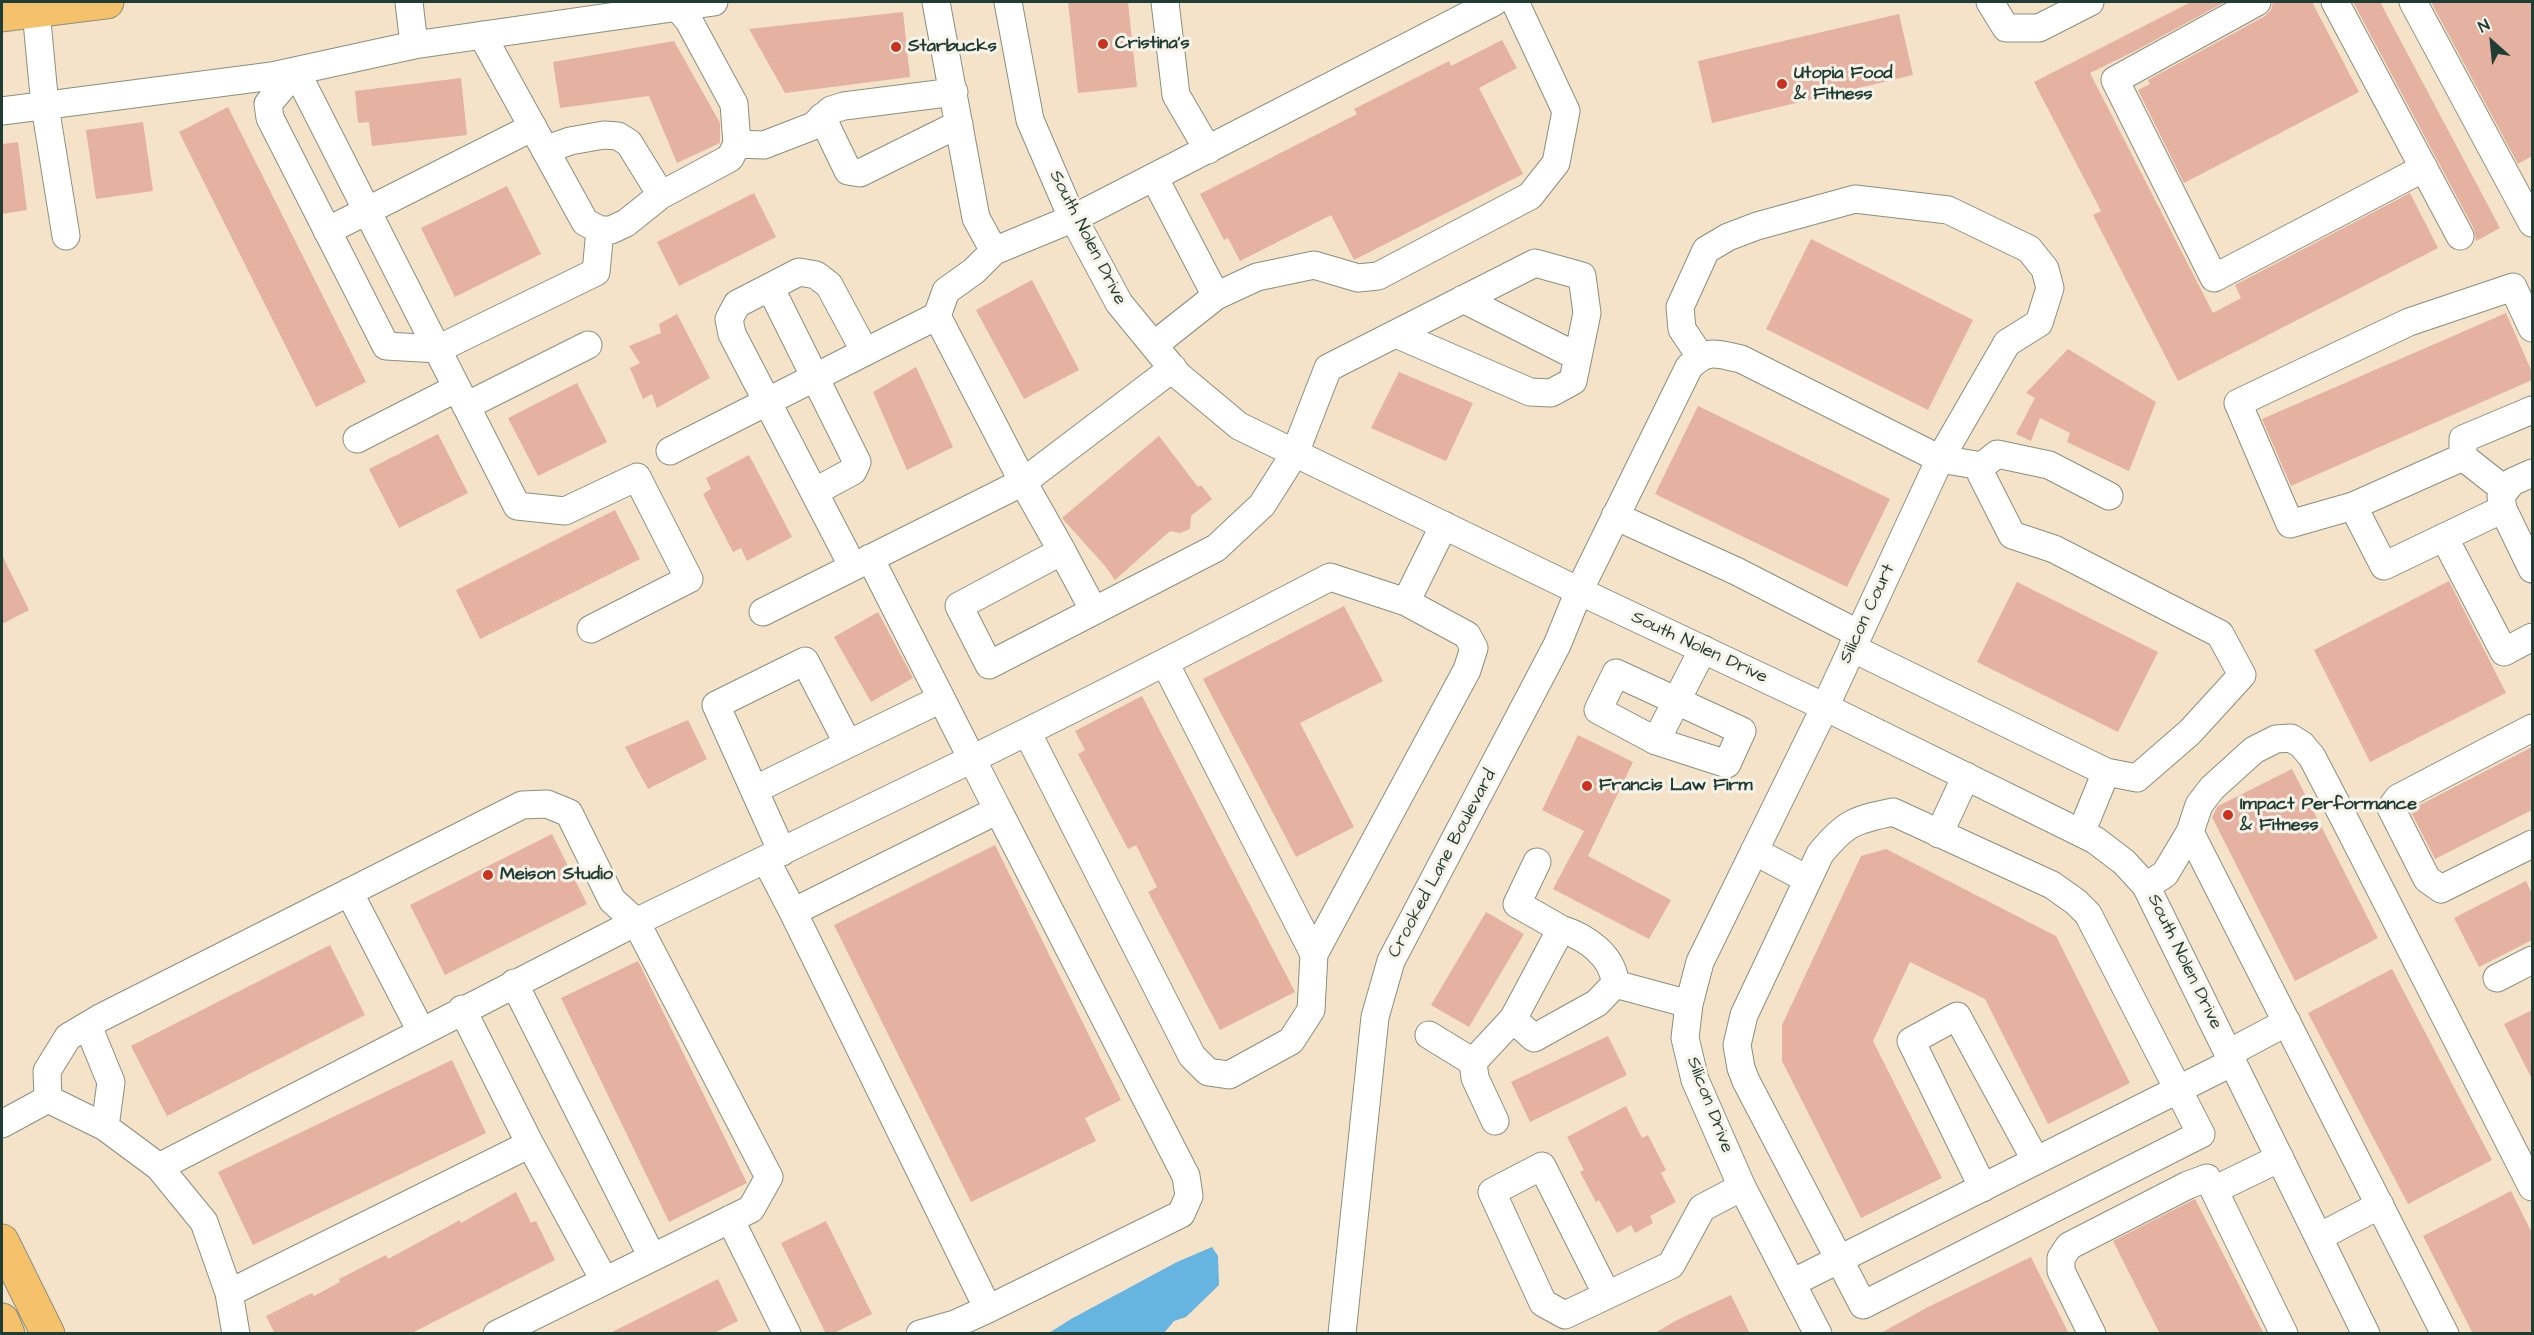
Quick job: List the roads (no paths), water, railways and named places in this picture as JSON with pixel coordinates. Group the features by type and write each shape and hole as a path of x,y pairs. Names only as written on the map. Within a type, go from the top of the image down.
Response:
{"main road":[{"path":"2,15 40,6 107,2"},
{"path":"2,1241 48,1334"},
{"path":"2,1320 8,1334"}],"street":[{"path":"409,2 414,45"},
{"path":"2,111 272,76 414,45 675,3 714,2"},
{"path":"936,2 976,218 994,251"},
{"name":"South Nolen Drive","path":"1008,2 1030,120 1074,219 1119,303 1173,368 1239,426 1966,776 2095,840 2124,862 2146,886 2366,1334"},
{"path":"1165,2 1176,95 1208,150"},
{"path":"670,451 937,316 946,291 974,271 994,251 1074,219 1494,2"},
{"path":"1154,345 1216,296 1257,277 1314,265 1358,278 1378,276 1530,196 1556,163 1566,111 1515,2"},
{"path":"1990,2 2006,28 2039,28 2090,2"},
{"path":"2257,2 2115,80 2214,278 2424,168"},
{"path":"2335,2 2460,237"},
{"path":"2413,2 2526,196 2532,223"},
{"path":"482,35 585,222 600,230 611,230 626,223 661,195 730,158 737,144 734,104 689,21 675,3"},
{"path":"40,6 45,106 66,236"},
{"path":"296,71 517,506 565,511 637,477 689,579 591,629"},
{"path":"296,71 272,97 268,110 386,346 438,349 596,272 600,230"},
{"path":"737,144 764,145 813,126 831,110 844,106 954,93"},
{"path":"822,117 849,171 860,173 959,124"},
{"path":"327,231 367,211 539,138 570,141 604,135 618,136 629,143 661,195"},
{"path":"1154,177 1216,296"},
{"name":"Silicon Court","path":"1700,356 1682,329 1680,307 1706,250 1728,237 1757,226 1855,199 1948,210 2029,249 2045,269 2050,288 2039,323 2007,343 1940,459 1825,707"},
{"path":"1062,551 959,606 989,665 1216,548 1262,505 1295,453 1328,368 1534,263 1582,276 1587,313 1573,381 1551,393 1530,392 1396,334"},
{"path":"865,352 829,285 816,275 799,272 737,304 729,319 732,334 814,492 861,562 941,699 1186,1176 1189,1196 1181,1214 988,1309 955,1324 920,1334"},
{"path":"2463,457 2353,506 2290,524 2238,403 2409,322 2513,286 2532,328"},
{"path":"770,287 857,462 853,471 814,492"},
{"path":"1463,299 1578,357"},
{"path":"937,316 1023,482 1094,611"},
{"path":"357,438 588,345"},
{"path":"1700,356 1716,354 1741,359 1940,459 1982,466"},
{"name":"Crooked Lane Boulevard","path":"1342,1334 1375,1017 1391,961 1557,645 1579,591 1689,367 1700,356"},
{"path":"763,612 1023,482 1173,368"},
{"path":"2532,411 2463,439 2463,457 2504,499 2532,569"},
{"path":"1615,516 1736,572 1855,641 2106,772 2137,778 2190,732 2242,675 2220,634 2054,549 2012,535 1981,474 1982,466 1997,454 2049,465 2109,496"},
{"path":"2353,506 2384,566 2444,537 2504,499 2512,482 2532,473"},
{"path":"1406,602 1444,525"},
{"path":"2444,537 2504,652 2532,637"},
{"path":"159,1167 514,983 1027,732 1330,577 1406,602 1467,634 1474,648 1467,670 1314,954 1311,1010 1291,1041 1229,1075 1209,1072 1192,1056 1027,732"},
{"path":"1656,741 1703,649"},
{"path":"848,744 805,661 716,705 754,790 793,912 988,1309"},
{"path":"1165,663 1314,954"},
{"path":"1616,673 1742,731 1727,764 1656,741 1598,710 1616,673"},
{"path":"754,790 941,699"},
{"name":"Silicon Drive","path":"1818,1334 1742,1187 1695,1080 1684,1038 1689,1004 1700,962 1825,707"},
{"path":"2532,728 2398,798 2391,808 2427,879 2441,889 2532,844"},
{"path":"2146,886 2165,874 2190,832 2199,806 2211,788 2254,750 2276,739 2291,738 2302,745 2312,757 2365,858 2532,1187"},
{"path":"2081,833 2106,772"},
{"path":"1939,834 1966,776"},
{"path":"48,1099 47,1071 68,1037 88,1026 522,805 547,804 569,813 612,900 636,922 769,1176 751,1209 497,1334"},
{"path":"793,912 998,810"},
{"path":"1893,812 1939,834 2052,885 2076,902 2088,914 2200,1134 1863,1305 1746,1081 1737,1045 1744,1016 1807,879 1820,854 1838,832 1851,823 1867,817 1893,812"},
{"path":"2190,832 2445,1334"},
{"path":"1754,851 1807,879"},
{"path":"1513,1019 1534,1038 1597,1003 1615,984 1614,972 1598,950 1581,935 1562,929 1517,904 1538,862"},
{"path":"350,892 421,1031"},
{"path":"1473,1062 1513,1019 1562,929"},
{"path":"2497,978 2532,960"},
{"path":"514,983 652,1257"},
{"path":"1615,984 1689,1004"},
{"path":"462,1010 530,1144 604,1280"},
{"path":"1983,1188 1911,1041 1957,1016 2036,1161"},
{"path":"1792,1283 2178,1090 2287,1022"},
{"path":"88,1026 111,1082 105,1127"},
{"path":"1429,1035 1473,1062"},
{"path":"1473,1062 1475,1078 1495,1121"},
{"path":"2,1124 48,1099"},
{"path":"48,1099 105,1127 159,1167 204,1222 230,1293 236,1334"},
{"path":"230,1293 530,1144"},
{"path":"2214,1190 2280,1158"},
{"path":"1607,1295 1542,1166 1492,1192 1543,1303 1565,1316 1671,1265 1702,1208 1742,1187"},
{"path":"2092,1334 2061,1271 2061,1258 2069,1246 2206,1178 2284,1334"},
{"path":"2319,1237 2380,1205"},
{"path":"730,1219 783,1332"}],"water":[{"path":"1212,1247 1218,1256 1219,1285 1186,1317 1174,1321 1164,1333 1049,1333 1177,1262"}],"place":[{"name":"Cristina's","path":"1103,44"},
{"name":"Starbucks","path":"896,47"},
{"name":"Utopia Food & Fitness","path":"1782,84"},
{"name":"Francis Law Firm","path":"1587,786"},
{"name":"Impact Performance & Fitness","path":"2228,815"},
{"name":"Meison Studio","path":"488,875"}]}
